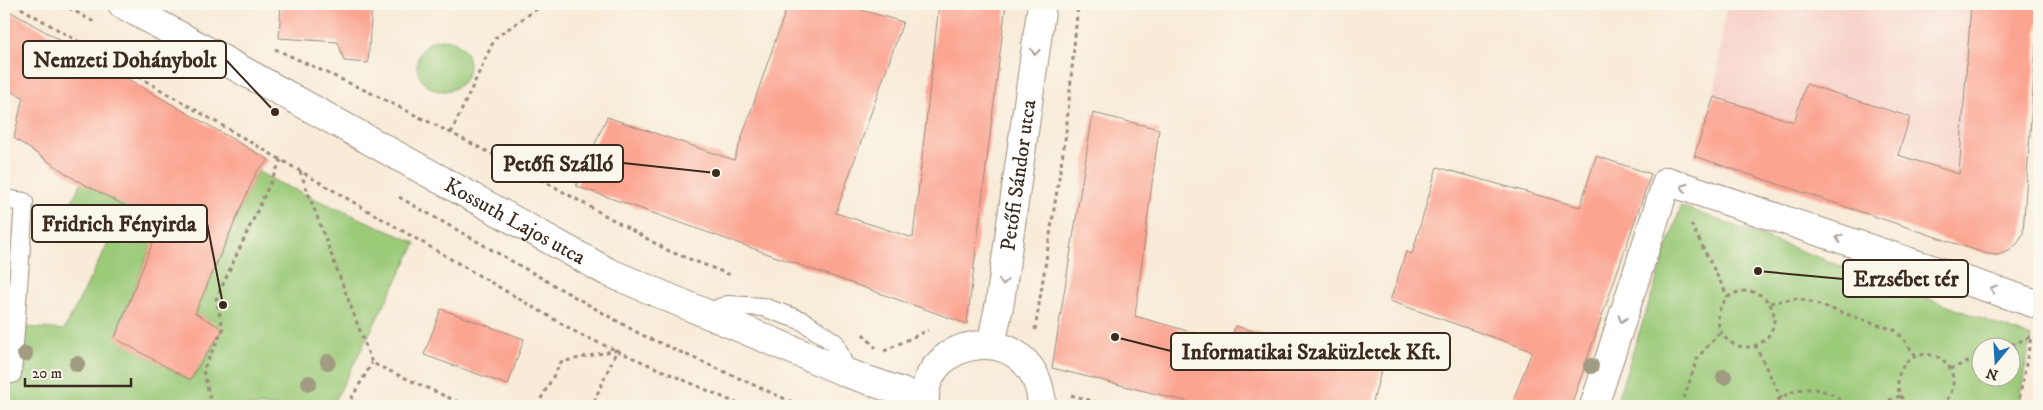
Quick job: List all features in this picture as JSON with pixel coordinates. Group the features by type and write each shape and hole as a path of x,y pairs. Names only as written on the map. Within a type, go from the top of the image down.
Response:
{"street":[{"name":"Kossuth Lajos utca","path":"122,4 608,272 848,374 925,403"},
{"name":"Petőfi Sándor utca","path":"991,345 1000,302 1042,4"},
{"path":"1594,406 1667,181 2039,304"},
{"path":"925,403 929,381 939,365 954,352 972,345 991,345 1015,354 1034,373 1041,389 1054,400"}],"lane":[{"path":"4,199 24,202 12,374"}],"path":[{"path":"14,4 581,334 743,406 749,406"},
{"path":"451,133 495,38 544,4"},
{"path":"1034,337 1066,133 1078,4"},
{"path":"269,46 373,94 533,175 669,251 742,280"},
{"path":"212,406 203,370 223,330 216,299 281,160"},
{"path":"300,171 372,363 467,406"},
{"path":"1690,222 1728,296"},
{"path":"1747,290 1756,292 1770,303 1774,312 1772,330 1768,337 1755,345 1744,347 1735,344 1727,339 1721,331 1718,322 1718,312 1728,296 1747,290"},
{"path":"1770,303 1798,298 1897,331 1916,356"},
{"path":"858,329 880,353"},
{"path":"1681,406 1698,357 1721,331"},
{"path":"2022,334 2031,337"},
{"path":"2020,341 2031,337"},
{"path":"2018,406 2031,337"},
{"path":"1755,345 1785,406"},
{"path":"537,406 561,362 617,350"},
{"path":"592,406 617,350"},
{"path":"1911,406 1900,396 1897,386 1901,367 1907,360 1926,354 1935,356 1943,361 1950,369 1954,384 1947,401 1940,406"},
{"path":"1950,369 1970,361"},
{"path":"347,406 372,363"},
{"path":"1771,406 1780,398 1794,391 1809,388 1824,390 1838,397 1847,406"},
{"path":"1874,406 1900,396"},
{"path":"1054,400 1110,406"}],"shaded area":[{"path":"1726,4 2039,4 2023,233 2018,243 2009,251 1998,255 1987,254 1694,156 1714,97"}],"green space":[{"path":"443,39 457,43 465,51 469,65 465,79 457,87 443,91 429,87 421,79 417,65 421,51 429,43"},
{"path":"257,171 279,183 416,243 332,406 4,406 4,325 64,330 116,228 70,205 82,181 160,224 115,337 190,380 223,330 195,313"},
{"path":"1681,206 2031,337 2018,406 1615,406"}],"building":[{"path":"281,4 372,4 368,63 344,61 338,42 279,38"},
{"path":"788,4 841,4 903,22 836,213 913,238 939,4 1006,4 967,324 576,186 607,117 734,160"},
{"path":"1971,4 2039,4 2023,233 2018,243 2009,251 1998,255 1987,254 1694,156 1714,97 1794,122 1806,84 1910,117 1898,155 1959,174"},
{"path":"4,8 269,160 257,171 195,313 223,329 190,380 115,338 160,224 76,180 14,138 23,97 4,88"},
{"path":"1093,113 1159,129 1135,316 1230,343 1235,326 1382,366 1372,406 1205,406 1052,368"},
{"path":"1596,156 1651,174 1571,406 1511,406 1532,351 1390,301 1406,252 1412,254 1437,167 1580,207"},
{"path":"441,309 524,339 508,385 424,355"}],"place":[{"name":"Nemzeti Dohánybolt","path":"275,112"},
{"name":"Petőfi Szálló","path":"716,173"},
{"name":"Erzsébet tér","path":"1758,271"},
{"name":"Fridrich Fényirda","path":"223,305"},
{"name":"Informatikai Szaküzletek Kft.","path":"1115,337"}]}
